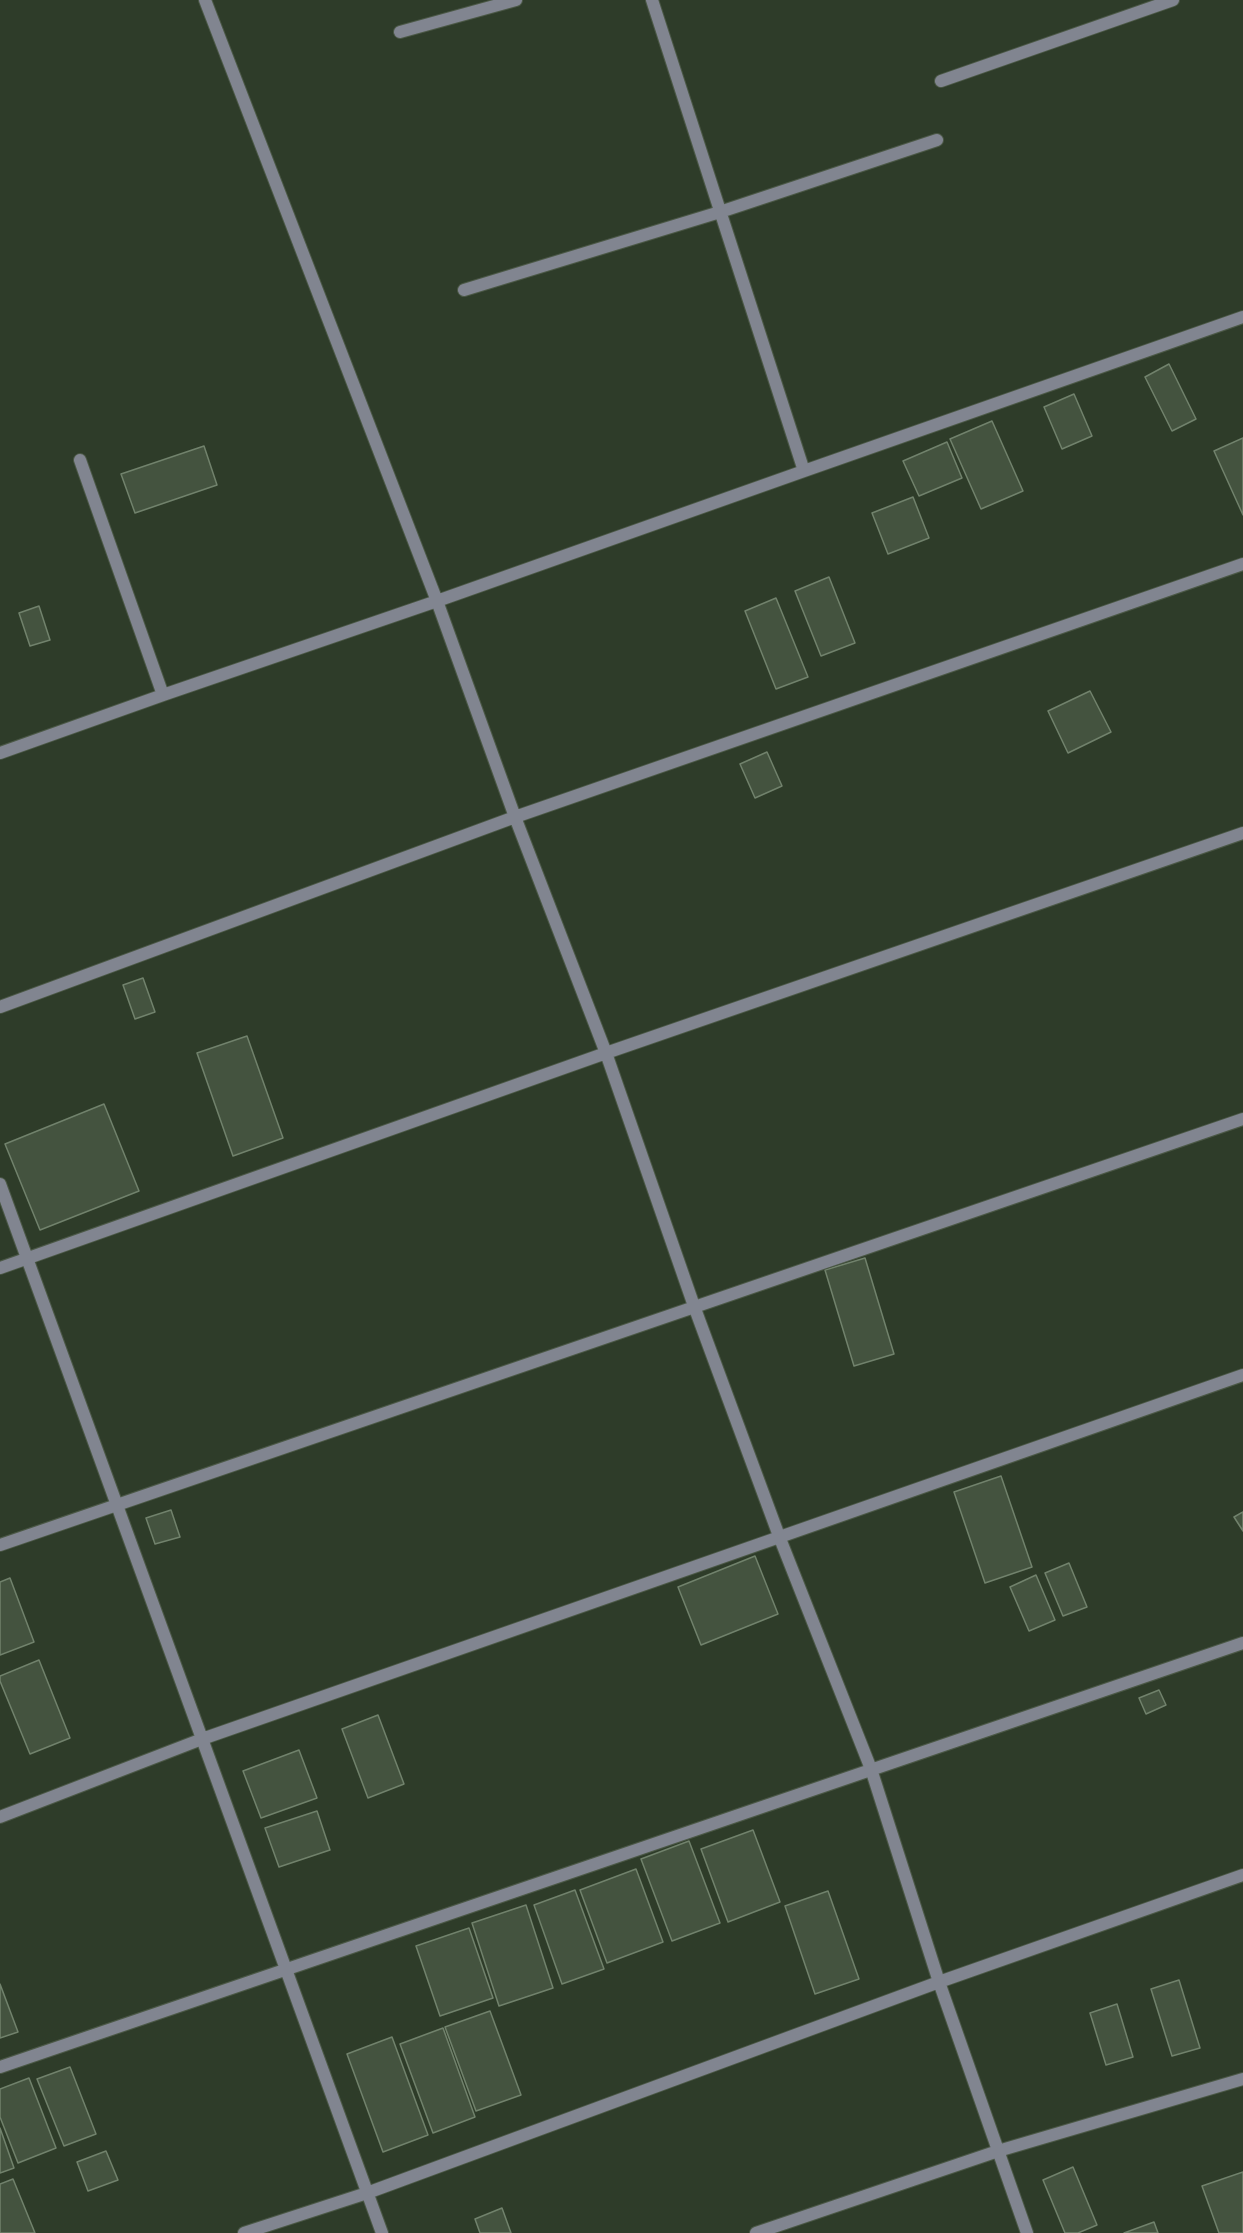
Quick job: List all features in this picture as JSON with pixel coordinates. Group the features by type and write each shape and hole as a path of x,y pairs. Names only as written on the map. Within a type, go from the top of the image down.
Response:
{"street":[{"path":"205,0 437,601 515,817 606,1053 694,1306 779,1536 871,1769 939,1982 1027,2233"},
{"path":"400,32 516,0"},
{"path":"652,0 804,471"},
{"path":"941,81 1173,0"},
{"path":"464,290 720,212 937,140"},
{"path":"0,753 1243,317"},
{"path":"80,460 163,695"},
{"path":"0,1007 515,817 1243,564"},
{"path":"0,1268 606,1053 1243,833"},
{"path":"0,1545 1243,1119"},
{"path":"0,1184 382,2233"},
{"path":"0,1817 202,1739 1243,1376"},
{"path":"0,2067 1243,1643"},
{"path":"243,2233 367,2193 939,1982 1243,1875"},
{"path":"756,2233 999,2151 1243,2079"}],"building":[{"path":"1169,364 1196,419 1172,431 1145,377"},
{"path":"1074,394 1092,436 1062,449 1044,407"},
{"path":"992,421 1023,491 981,509 950,439"},
{"path":"1243,438 1243,515 1214,451"},
{"path":"947,442 962,478 919,496 903,461"},
{"path":"204,446 217,485 135,513 121,474"},
{"path":"913,497 929,538 888,554 872,513"},
{"path":"829,577 855,643 821,656 795,591"},
{"path":"776,598 808,677 776,689 745,611"},
{"path":"39,606 50,640 30,646 19,613"},
{"path":"1090,691 1111,732 1068,753 1048,711"},
{"path":"767,752 782,786 755,798 740,764"},
{"path":"143,978 155,1012 135,1019 123,985"},
{"path":"247,1036 283,1138 233,1156 197,1053"},
{"path":"104,1104 139,1191 40,1230 5,1144"},
{"path":"865,1258 894,1354 854,1366 825,1270"},
{"path":"1001,1476 1032,1567 985,1583 954,1492"},
{"path":"171,1510 180,1537 155,1544 146,1518"},
{"path":"1243,1512 1243,1531 1234,1517"},
{"path":"755,1556 778,1614 701,1645 678,1587"},
{"path":"1069,1563 1087,1607 1063,1616 1045,1573"},
{"path":"1036,1575 1055,1620 1029,1631 1010,1587"},
{"path":"10,1578 34,1642 0,1655 0,1582"},
{"path":"39,1660 70,1738 30,1754 0,1676"},
{"path":"1159,1690 1166,1705 1146,1714 1139,1698"},
{"path":"378,1715 404,1784 368,1798 342,1729"},
{"path":"299,1750 317,1798 261,1818 243,1771"},
{"path":"317,1811 330,1850 279,1867 265,1828"},
{"path":"753,1830 780,1902 728,1922 701,1849"},
{"path":"689,1841 720,1923 672,1941 641,1859"},
{"path":"636,1869 663,1942 607,1963 580,1890"},
{"path":"575,1890 604,1969 562,1984 534,1905"},
{"path":"828,1891 859,1979 815,1994 785,1906"},
{"path":"526,1905 553,1988 499,2006 472,1923"},
{"path":"469,1928 493,1998 440,2016 416,1946"},
{"path":"1179,1980 1200,2048 1172,2056 1151,1989"},
{"path":"0,1984 18,2032 0,2038"},
{"path":"1117,2004 1133,2057 1106,2065 1090,2013"},
{"path":"490,2011 521,2095 476,2111 445,2027"},
{"path":"443,2028 475,2117 433,2133 400,2044"},
{"path":"392,2037 428,2135 383,2152 347,2054"},
{"path":"70,2067 96,2134 64,2146 37,2079"},
{"path":"29,2078 56,2148 18,2163 0,2117 0,2089"},
{"path":"0,2128 14,2168 0,2173"},
{"path":"106,2151 118,2180 88,2191 77,2162"},
{"path":"1073,2167 1097,2225 1078,2233 1065,2233 1043,2180"},
{"path":"1243,2172 1243,2233 1219,2233 1202,2186"},
{"path":"13,2179 35,2233 0,2233 0,2184"},
{"path":"502,2208 511,2233 480,2233 475,2219"},
{"path":"1154,2222 1158,2233 1124,2233"}]}
